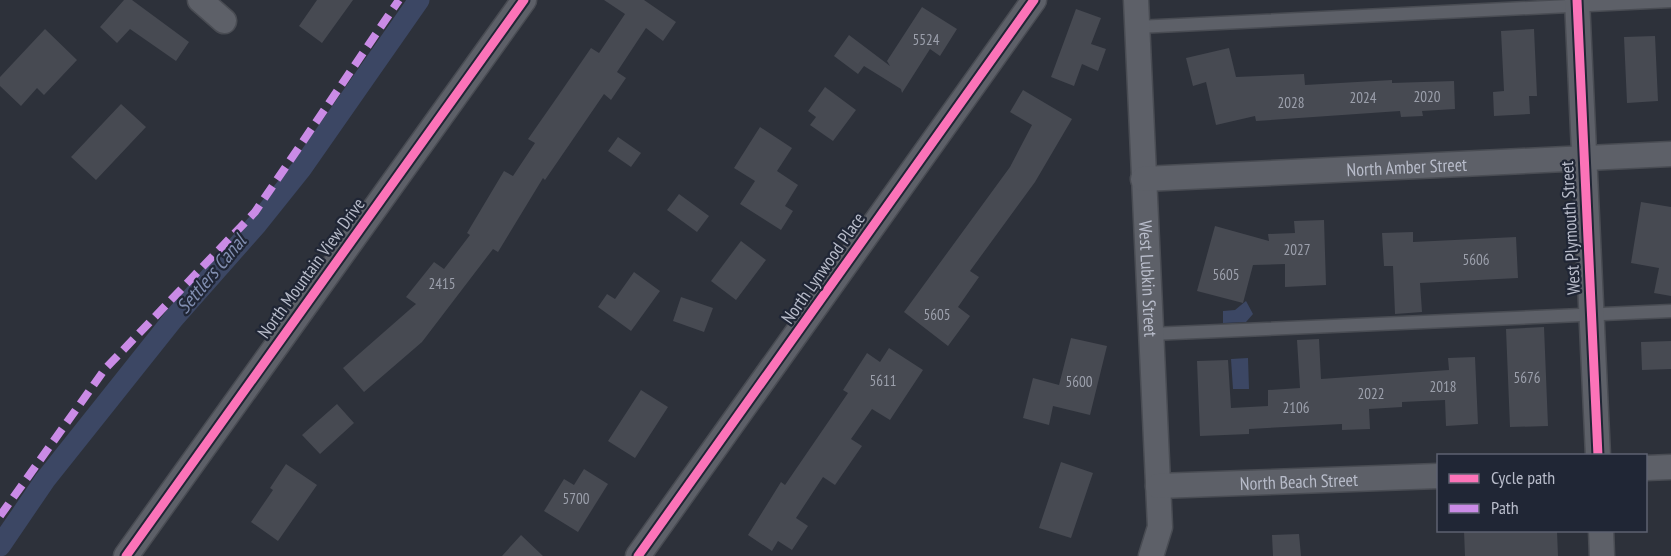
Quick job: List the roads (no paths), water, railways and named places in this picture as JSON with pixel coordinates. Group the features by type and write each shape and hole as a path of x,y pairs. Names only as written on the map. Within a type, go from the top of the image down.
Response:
{"street":[{"path":"200,0 224,21"},
{"name":"North Mountain View Drive","path":"126,556 524,0"},
{"name":"North Lynwood Place","path":"638,556 1034,0"},
{"name":"West Lubkin Street","path":"1136,0 1160,527 1151,556"},
{"name":"West Plymouth Street","path":"1577,3 1598,454"},
{"name":"North Amber Street","path":"1143,179 1671,154"},
{"path":"1647,468 1671,467"},
{"name":"North Beach Street","path":"1158,486 1437,476"},
{"path":"1601,532 1602,556"}],"lane":[{"path":"1137,27 1577,3 1671,1"},
{"path":"1151,334 1671,311"}],"water":[{"path":"1246,301 1253,314 1246,322 1223,323 1223,311 1235,310"},
{"path":"1248,358 1249,389 1233,389 1231,359"}],"waterway":[{"name":"Settlers Canal","path":"0,546 45,480 174,318 257,224 301,169 419,0"}]}
